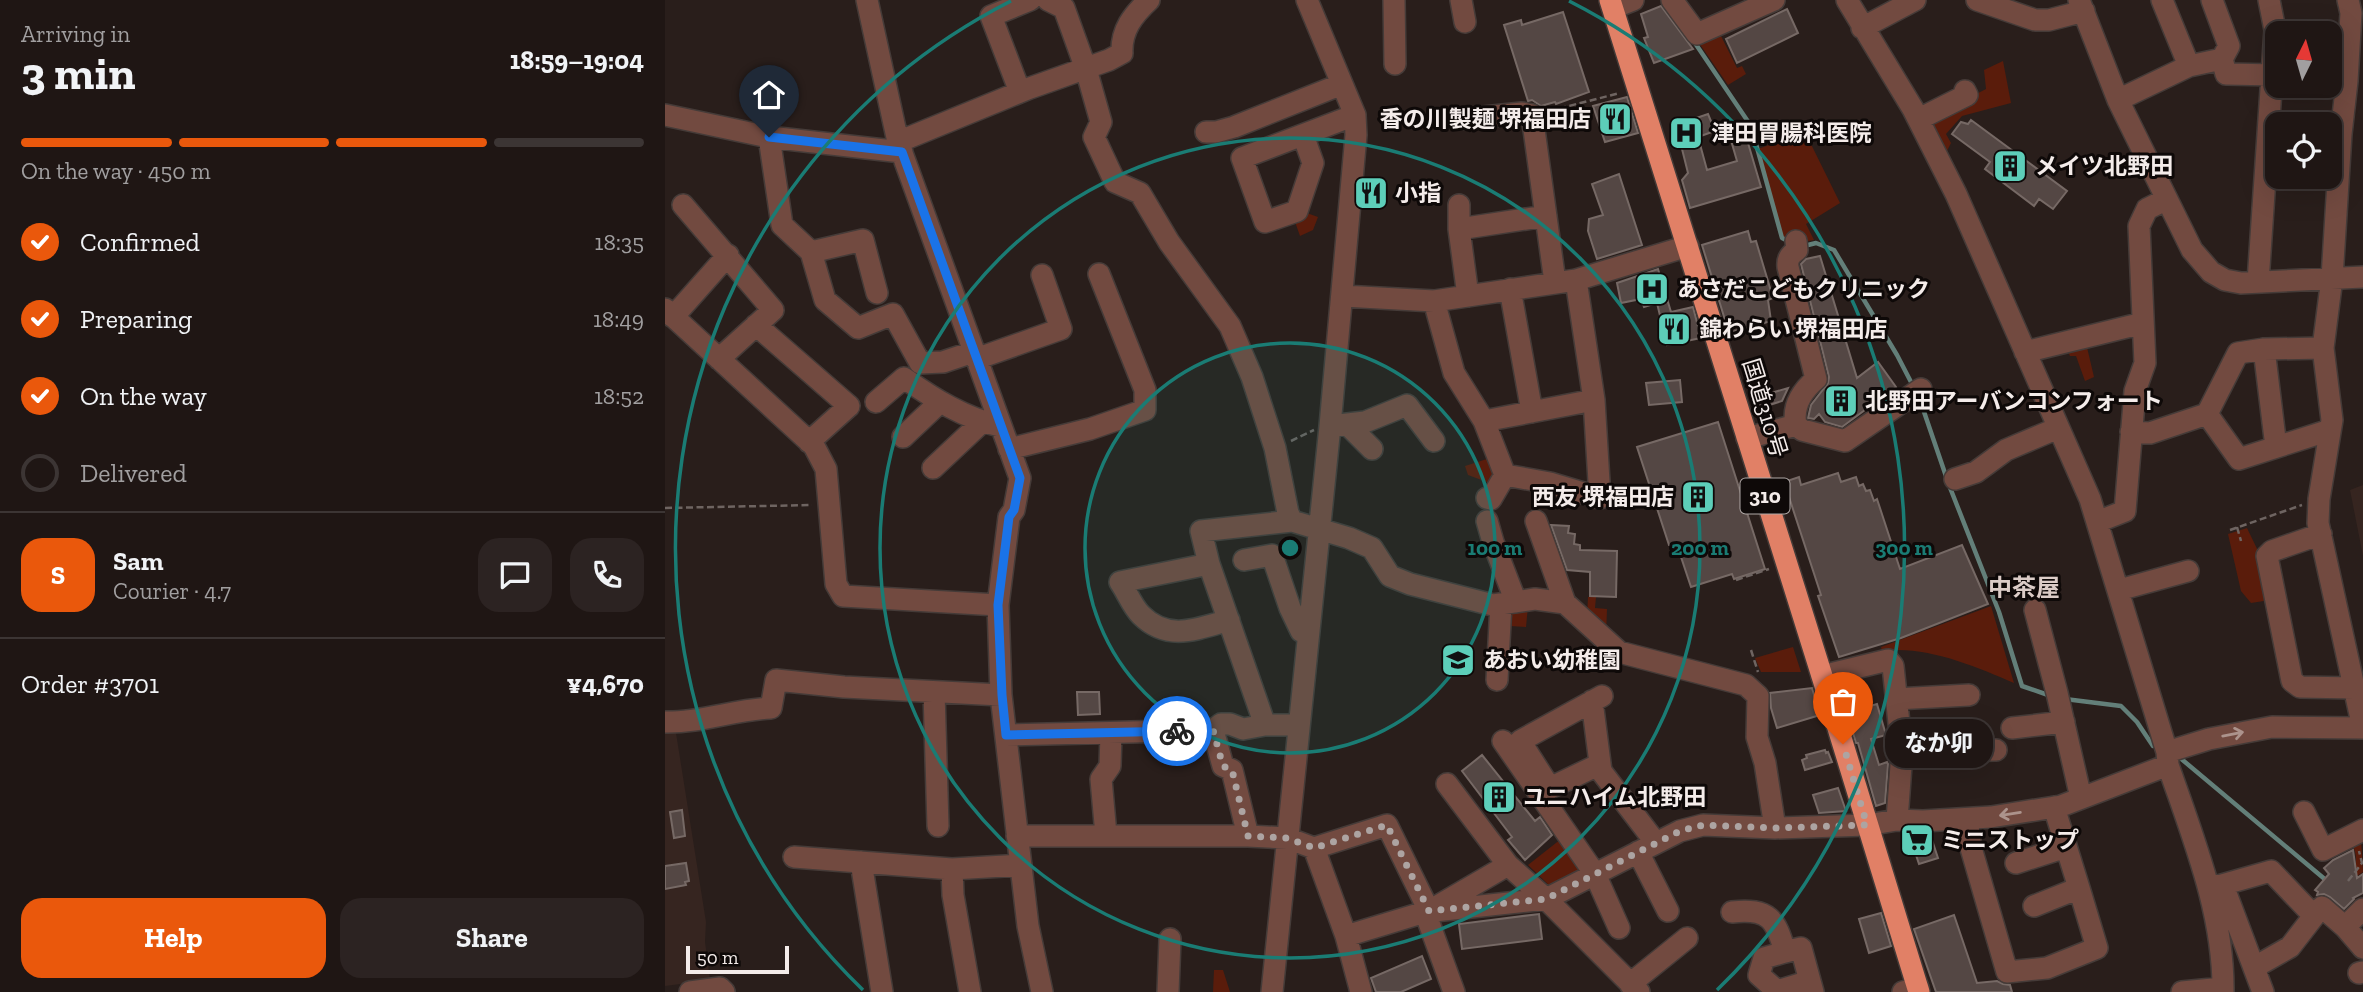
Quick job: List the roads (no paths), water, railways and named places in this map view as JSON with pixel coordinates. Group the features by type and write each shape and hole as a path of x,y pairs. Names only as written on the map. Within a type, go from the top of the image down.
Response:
{"highway":[{"name":"国道310号","path":"1611,4 1822,676 1913,991"}],"street":[{"path":"867,0 900,147 975,356 991,424 1009,449 1020,478 1014,510 1009,517 998,605 1002,695 1017,836 1028,926 1042,992"},
{"path":"1020,92 991,16 1030,0"},
{"path":"1048,0 1064,8 1101,122 1094,137 1115,182 1140,193 1169,242 1230,326 1252,377 1275,448 1292,521"},
{"path":"665,114 769,137 900,147 1020,92 1122,53 1121,40 1133,16 1149,0"},
{"path":"1272,992 1319,529 1339,425 1343,296 1356,135 1355,115 1307,0"},
{"path":"1394,0 1395,64"},
{"path":"1461,0 1465,22"},
{"path":"1611,4 1633,0"},
{"path":"1672,0 1697,34 1774,0"},
{"path":"1847,0 1919,119 1956,194 2097,522 2168,759 2213,885 2223,963 2223,990 2182,992"},
{"path":"1862,28 1915,0"},
{"path":"1977,0 2035,20 2049,20 2082,6 2117,100 2165,200 2192,250 2211,272 2225,280 2258,282 2363,278"},
{"path":"2162,0 2189,66"},
{"path":"2212,0 2229,46 2222,59 2226,74 2265,75"},
{"path":"2269,0 2273,21"},
{"path":"2342,60 2351,13 2348,0"},
{"path":"2117,100 2189,66 2222,59"},
{"path":"1206,132 1234,127 1342,84"},
{"path":"1919,119 1967,95 1965,91"},
{"path":"2258,282 2272,98"},
{"path":"1346,936 1427,912 1546,899 1680,831 1703,825 1775,828 1867,825 1897,820 1967,819 2054,807 2081,798 2209,739 2272,727 2363,728 2318,523 2319,499 2332,420 2323,348 2332,278 2341,134 2339,98"},
{"path":"1465,119 1522,113 1532,115 1546,216 1594,400 1600,498 1550,483 1505,475"},
{"path":"1303,135 1355,115"},
{"path":"769,137 782,225 811,252 825,300 859,328 893,314 920,363 975,356 1061,329 1042,275"},
{"path":"2097,522 2125,511 2134,391 2145,363 2139,226 2147,209 2165,200"},
{"path":"683,205 773,310 719,359"},
{"path":"1459,205 1459,229 1468,296"},
{"path":"1459,229 1546,216"},
{"path":"811,252 863,240 877,293"},
{"path":"1796,241 1797,250 1791,255 1788,267 1816,379 1800,397 1795,412 1796,425 1802,430 1845,441 1921,389"},
{"path":"1343,296 1434,301 1565,281 1688,246"},
{"path":"728,256 669,313 809,442 826,469 836,584 843,596 998,605"},
{"path":"1009,449 1090,429 1145,410 1145,390 1099,274"},
{"path":"1510,289 1532,411"},
{"path":"1434,301 1454,373 1483,421 1505,475"},
{"path":"2025,352 2143,323"},
{"path":"756,325 849,405 809,442"},
{"path":"2131,432 2150,433 2207,414 2238,353 2265,349 2323,348"},
{"path":"2265,349 2276,447"},
{"path":"876,401 904,378 939,403 991,424"},
{"path":"1483,421 1594,400"},
{"path":"903,437 939,403"},
{"path":"1339,425 1365,422 1407,405 1434,441"},
{"path":"2207,414 2239,459 2330,430"},
{"path":"933,468 991,424"},
{"path":"1339,425 1372,449"},
{"path":"1747,438 1796,425"},
{"path":"1955,479 1976,472 2007,450 2058,428"},
{"path":"1487,498 1491,499 1505,475"},
{"path":"1265,725 1209,564 1201,531 1292,521 1349,538 1372,548 1389,576 1410,584 1493,605 1535,599 1565,603"},
{"path":"1487,521 1509,603 1497,680"},
{"path":"1536,521 1565,603 1619,652 1746,685 1758,696 1757,737 1765,763 1775,828"},
{"path":"2321,534 2272,551 2267,556 2292,681 2300,687 2354,688"},
{"path":"1244,561 1272,555 1290,608 1301,631 1308,632"},
{"path":"1209,564 1120,582 1140,614 1158,627 1182,633 1229,620"},
{"path":"2119,590 2188,571"},
{"path":"2035,610 2081,798"},
{"path":"1822,676 1888,660 1893,666 1902,752 1897,820"},
{"path":"665,722 679,722 748,708 771,708 776,680 1002,695"},
{"path":"935,692 938,826"},
{"path":"1896,699 1969,695"},
{"path":"1600,764 1550,788 1520,741 1597,698 1601,771 1647,848 1668,911"},
{"path":"2013,728 2064,722"},
{"path":"1006,735 1213,730 1220,724 1230,724 1243,729 1265,725 1299,725"},
{"path":"1213,730 1223,766 1232,770 1248,836"},
{"path":"1107,835 1101,779 1110,766 1111,734"},
{"path":"1503,741 1595,874 1619,928"},
{"path":"1902,752 1996,750"},
{"path":"1447,784 1509,865 1635,988 1687,938"},
{"path":"1967,819 1974,861 2007,972 2047,968 2097,948 2054,807"},
{"path":"2304,812 2323,850 2358,832"},
{"path":"1017,836 1248,836 1287,838 1314,848 1387,825 1427,912 1454,992"},
{"path":"2015,863 2066,846"},
{"path":"1314,848 1346,936 1361,992"},
{"path":"793,857 952,869 1021,865"},
{"path":"861,862 882,992"},
{"path":"1427,912 1509,865"},
{"path":"952,869 953,895 970,992"},
{"path":"2213,885 2271,871 2314,916 2290,947 2255,967"},
{"path":"2213,885 2227,896 2263,992"},
{"path":"2034,906 2079,888"},
{"path":"2322,907 2345,927 2363,948"},
{"path":"2345,927 2363,909"},
{"path":"1732,912 1751,910 1763,913 1777,925 1785,952"},
{"path":"1168,992 1170,939"},
{"path":"1801,948 1812,987 1776,991 1764,988 1759,975 1764,958 1801,948"},
{"path":"690,992 720,988 724,992"}],"waterway":[{"path":"1695,43 1751,126 1782,238 1786,240"},
{"path":"1804,246 1816,243 1834,250 1911,382"},
{"path":"1921,403 1949,485 1999,612 2022,686 2051,696"},
{"path":"2065,699 2121,706 2137,722 2153,746"},
{"path":"2179,757 2327,881"}],"place":[{"name":"香の川製麺 堺福田店","path":"1615,119"},
{"name":"津田胃腸科医院","path":"1686,133"},
{"name":"メイツ北野田","path":"2010,166"},
{"name":"小指","path":"1371,193"},
{"name":"あさだこどもクリニック","path":"1652,289"},
{"name":"錦わらい 堺福田店","path":"1674,329"},
{"name":"北野田アーバンコンフォート","path":"1841,401"},
{"name":"西友 堺福田店","path":"1698,497"},
{"name":"あおい幼稚園","path":"1458,660"},
{"name":"なか卯","path":"1843,744"},
{"name":"ユニハイム北野田","path":"1499,797"},
{"name":"ミニストップ","path":"1917,840"}],"district":[{"name":"中茶屋","path":"2024,588"}]}
